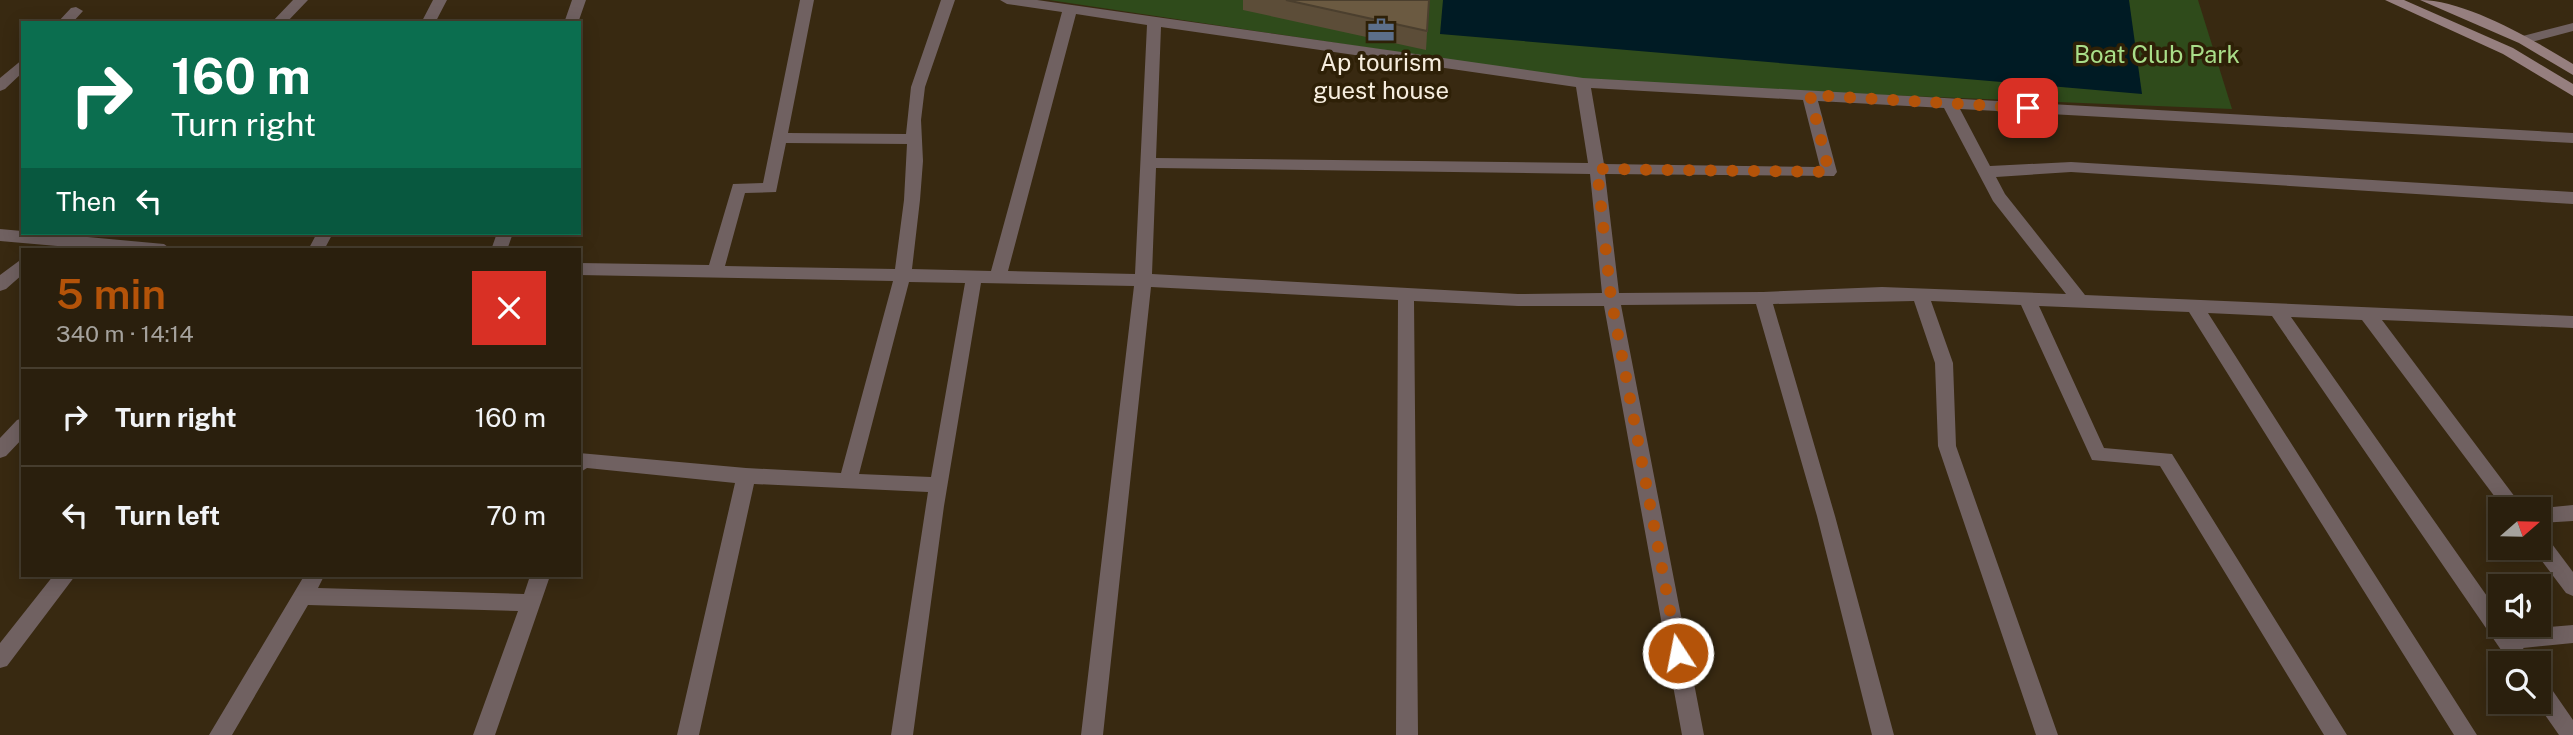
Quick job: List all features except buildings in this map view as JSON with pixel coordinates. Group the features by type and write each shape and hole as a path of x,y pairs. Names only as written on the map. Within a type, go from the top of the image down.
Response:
{"main road":[{"path":"2392,0 2431,7 2524,40 2573,71"},
{"path":"2431,7 2545,71 2573,91"}],"street":[{"path":"280,21 301,0"},
{"path":"429,21 440,0"},
{"path":"572,21 579,0"},
{"path":"715,272 739,188 770,188 807,0"},
{"path":"848,481 903,274 912,200 913,120 918,88 947,0"},
{"path":"1007,0 1583,83 2573,138"},
{"path":"998,277 1070,9"},
{"path":"66,21 76,11"},
{"path":"1092,735 1143,280 1154,23"},
{"path":"2524,40 2573,27"},
{"path":"0,86 21,66"},
{"path":"1583,83 1597,169 1611,298 1693,735"},
{"path":"1148,163 1829,172 1810,95"},
{"path":"1949,103 1999,197 2081,302"},
{"path":"780,138 914,139"},
{"path":"1986,172 2071,167 2573,198"},
{"path":"0,235 142,248"},
{"path":"0,285 21,266"},
{"path":"581,269 1143,280 1518,300 1763,298 1882,293 2573,323"},
{"path":"902,735 939,485 974,277"},
{"path":"1406,294 1407,735"},
{"path":"1920,295 1944,363 1947,446 2046,735"},
{"path":"1763,298 1826,516 1883,735"},
{"path":"2027,299 2098,455 2165,459 2336,735"},
{"path":"2195,307 2466,735"},
{"path":"2278,311 2514,651"},
{"path":"2368,315 2506,497"},
{"path":"0,451 21,427"},
{"path":"581,460 746,476 939,485"},
{"path":"688,735 746,476"},
{"path":"2552,514 2573,513"},
{"path":"2552,559 2573,587"},
{"path":"0,659 64,577"},
{"path":"220,735 313,577"},
{"path":"484,735 540,577"},
{"path":"302,596 530,603"},
{"path":"2506,640 2573,634"},
{"path":"2551,706 2571,735"}],"green space":[{"name":"Boat Club Park","path":"1049,0 2198,0 2232,109 1610,84"}],"water":[{"path":"1443,0 2129,0 2142,94 1440,34"}],"place":[{"name":"Ap tourism guest house","path":"1381,30"}],"route":[{"path":"1678,653 1611,298 1597,169 1829,172 1810,95 2028,108"}]}
